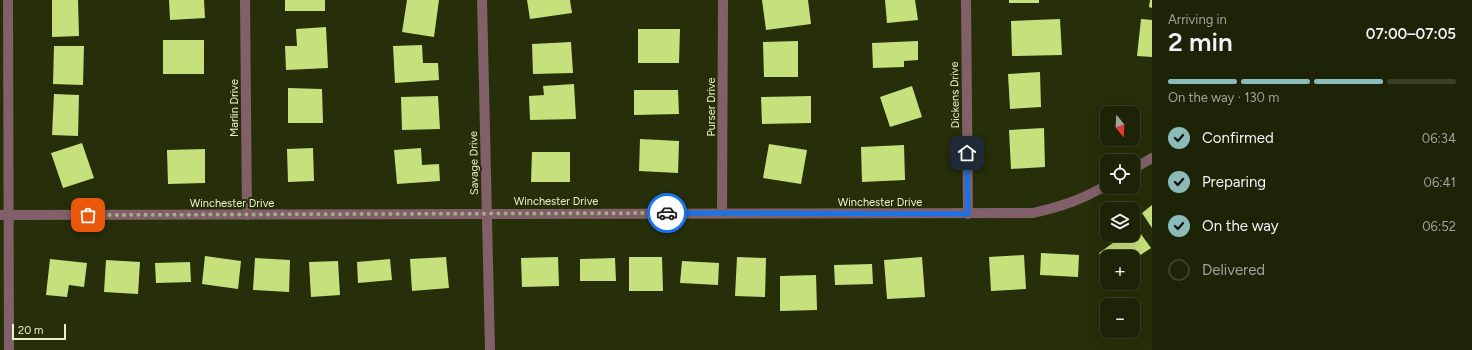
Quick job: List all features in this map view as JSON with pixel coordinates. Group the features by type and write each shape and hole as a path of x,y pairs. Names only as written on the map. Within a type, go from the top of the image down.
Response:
{"street":[{"path":"8,0 5,215 9,350"},
{"name":"Marlin Drive","path":"245,0 247,215"},
{"name":"Savage Drive","path":"482,0 490,350"},
{"name":"Purser Drive","path":"722,213 723,0"},
{"name":"Dickens Drive","path":"966,0 968,214"},
{"path":"1140,165 1152,158"},
{"name":"Winchester Drive","path":"5,215 487,213 968,214 1033,212 1059,207 1086,197 1100,189"}],"building":[{"path":"52,0 78,0 79,36 52,37"},
{"path":"169,0 204,0 205,18 170,20"},
{"path":"285,0 325,0 325,11 285,11"},
{"path":"407,0 439,0 434,37 402,32"},
{"path":"527,0 570,0 572,13 530,19"},
{"path":"762,0 808,0 811,24 766,30"},
{"path":"885,0 915,0 918,20 887,23"},
{"path":"1009,0 1039,0 1039,3 1009,3"},
{"path":"1150,0 1152,0 1152,8 1149,7"},
{"path":"1060,19 1062,55 1012,56 1011,21"},
{"path":"1141,19 1152,20 1152,57 1137,56"},
{"path":"326,27 328,68 286,70 285,46 297,46 296,29"},
{"path":"638,29 680,29 679,63 638,63"},
{"path":"163,40 204,40 204,74 163,74"},
{"path":"798,41 798,77 764,77 763,42"},
{"path":"918,41 918,60 904,61 904,67 873,68 872,43"},
{"path":"571,42 573,73 533,74 532,44"},
{"path":"422,45 423,63 438,63 439,80 395,83 393,46"},
{"path":"54,46 84,46 83,85 53,84"},
{"path":"1040,72 1041,107 1010,109 1008,74"},
{"path":"574,84 576,119 530,120 529,96 544,95 543,86"},
{"path":"912,86 922,117 890,127 880,97"},
{"path":"288,88 322,89 323,123 288,123"},
{"path":"634,90 678,90 679,114 634,115"},
{"path":"54,94 79,95 78,136 52,135"},
{"path":"438,96 440,129 402,130 401,97"},
{"path":"811,96 811,123 762,124 761,97"},
{"path":"1044,128 1045,167 1011,169 1009,130"},
{"path":"640,139 679,141 678,173 639,171"},
{"path":"82,143 94,178 63,188 51,153"},
{"path":"769,144 807,150 801,184 763,178"},
{"path":"904,145 905,180 862,182 861,147"},
{"path":"313,148 314,181 288,182 287,149"},
{"path":"421,148 422,165 439,164 440,181 397,184 394,150"},
{"path":"205,149 205,183 168,184 167,150"},
{"path":"532,152 570,152 570,182 531,182"},
{"path":"1152,205 1152,228 1142,213"},
{"path":"1140,233 1151,248 1140,255 1140,250 1103,250 1114,242 1140,242"},
{"path":"1041,253 1079,255 1078,277 1040,275"},
{"path":"1024,255 1026,289 991,291 989,257"},
{"path":"205,256 241,261 238,289 202,284"},
{"path":"446,257 449,288 412,291 410,259"},
{"path":"558,257 559,286 522,287 521,258"},
{"path":"629,257 662,257 663,291 629,291"},
{"path":"737,257 766,258 765,297 735,296"},
{"path":"922,257 925,297 887,299 884,260"},
{"path":"255,258 290,260 289,292 253,290"},
{"path":"615,258 616,281 580,281 580,259"},
{"path":"50,259 87,263 84,287 69,285 67,297 46,295"},
{"path":"390,259 392,280 358,283 357,262"},
{"path":"106,260 140,262 138,294 104,292"},
{"path":"338,261 340,295 311,297 309,262"},
{"path":"682,261 719,263 718,285 680,283"},
{"path":"190,262 191,282 156,283 155,263"},
{"path":"872,264 873,284 835,285 834,265"},
{"path":"816,275 817,310 780,311 780,276"}],"way so far":[{"path":"88,215 667,213"}],"route":[{"path":"667,213 968,214 967,153"}]}
